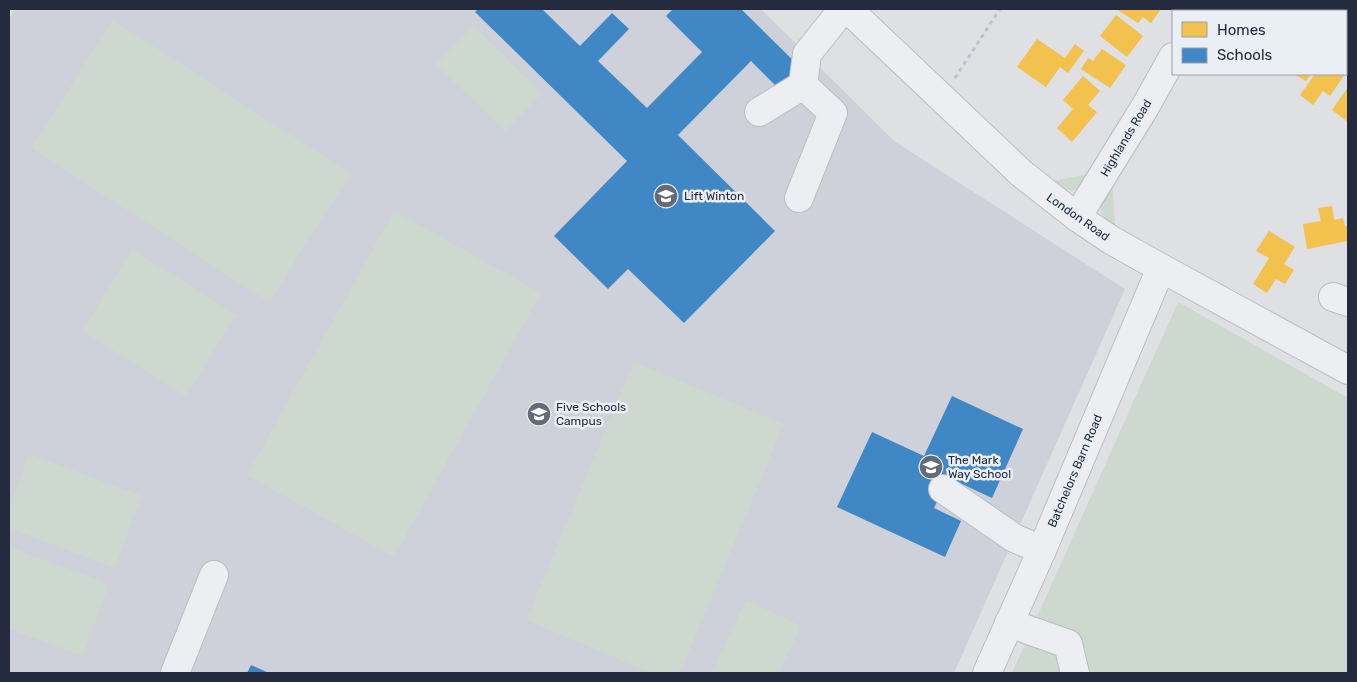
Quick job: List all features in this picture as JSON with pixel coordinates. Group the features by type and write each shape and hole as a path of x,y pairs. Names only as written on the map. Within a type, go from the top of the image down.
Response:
{"street":[{"path":"804,85 807,54 843,9"},
{"name":"London Road","path":"848,9 1021,174 1077,217 1111,240 1348,370"},
{"name":"Highlands Road","path":"1077,217 1145,107 1172,59"},
{"path":"759,112 804,85"},
{"path":"798,198 833,113 804,85"},
{"name":"Batchelors Barn Road","path":"987,673 1042,550 1161,268"},
{"path":"943,489 1014,538 1042,550"},
{"path":"175,673 214,575"},
{"path":"1009,622 1068,644 1075,673"}],"path":[{"path":"942,97 1000,9"}],"shaded area":[{"name":"Five Schools Campus","path":"14,9 761,9 894,141 1125,289 954,673 9,673 9,20"},
{"path":"113,20 351,174 269,302 31,148"},
{"path":"474,26 542,93 505,131 436,64"},
{"path":"1092,173 1083,186 1078,189 1069,190 1061,188 1050,182"},
{"path":"1112,182 1115,225 1113,229 1101,211 1104,195"},
{"path":"394,211 541,293 394,557 247,475"},
{"path":"132,249 236,315 186,396 82,331"},
{"path":"1178,302 1348,398 1348,673 1012,673"},
{"path":"634,362 784,424 680,673 651,673 526,620"},
{"path":"29,454 142,496 115,568 9,528 9,509"},
{"path":"9,547 109,584 83,656 9,629"},
{"path":"746,600 801,626 779,673 711,673"}],"building: Homes":[{"path":"1116,9 1161,9 1151,23 1143,17 1138,23"},
{"path":"1116,15 1143,36 1127,57 1100,36"},
{"path":"1037,39 1065,58 1075,44 1084,51 1068,73 1060,67 1046,87 1017,67"},
{"path":"1102,49 1126,65 1110,88 1081,69 1088,58 1093,61"},
{"path":"1296,75 1310,75 1306,81"},
{"path":"1314,75 1344,75 1330,96 1323,91 1313,105 1300,95"},
{"path":"1083,76 1100,91 1088,105 1097,112 1072,142 1057,128 1073,109 1063,100"},
{"path":"1348,87 1348,122 1332,110"},
{"path":"1332,206 1334,220 1343,218 1345,226 1348,226 1348,241 1307,249 1303,224 1321,221 1318,208"},
{"path":"1269,231 1295,247 1284,264 1294,270 1285,284 1276,279 1267,293 1253,284 1269,258 1256,251"}],"building: Schools":[{"name":"Lift Winton","path":"478,9 542,9 580,46 612,13 629,29 598,61 647,108 702,52 666,16 673,9 741,9 801,68 780,90 751,61 678,135 775,231 684,323 628,269 608,289 554,236 627,161 475,12"},
{"name":"The Mark Way School","path":"952,396 1023,429 992,498 949,478 934,508 961,521 945,557 837,507 872,432 924,456"},
{"path":"251,665 269,673 247,673"}],"place":[{"name":"Lift Winton","path":"666,196"},
{"name":"Five Schools Campus","path":"539,414"},
{"name":"The Mark Way School","path":"931,467"}]}
